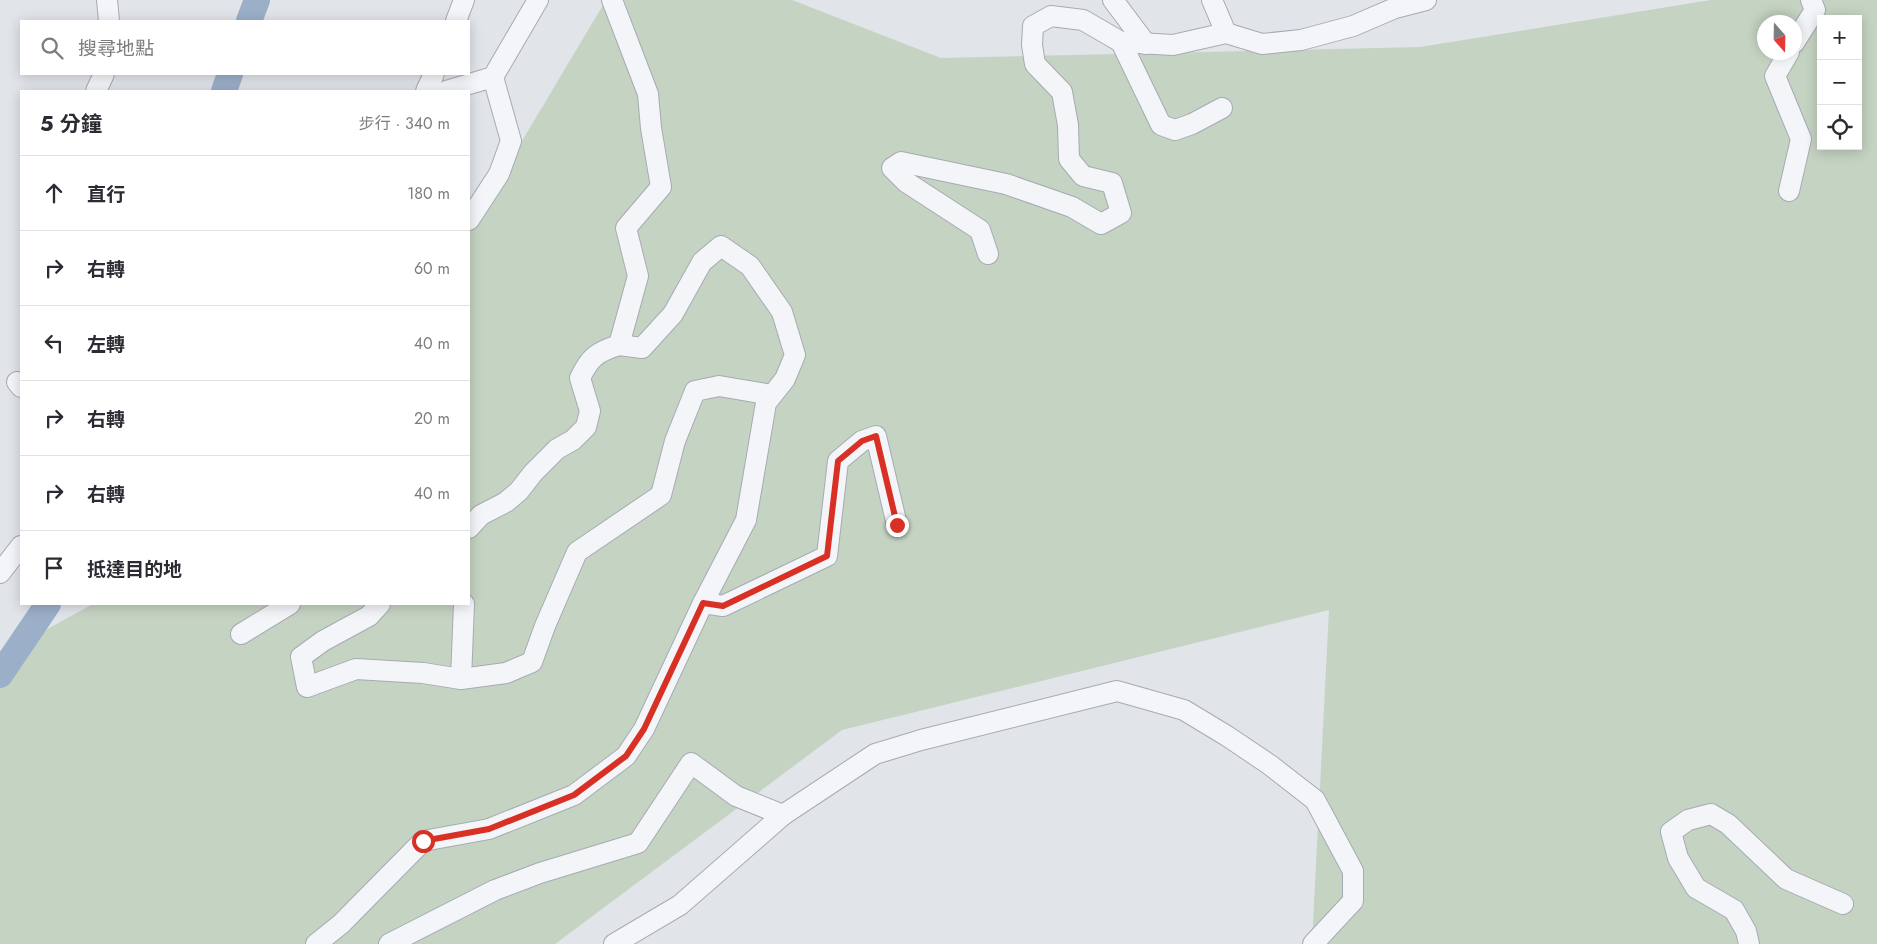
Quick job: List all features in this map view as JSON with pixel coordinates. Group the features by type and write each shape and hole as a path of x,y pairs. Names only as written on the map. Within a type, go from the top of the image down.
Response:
{"street":[{"path":"107,0 109,20"},
{"path":"456,20 464,0"},
{"path":"449,90 493,77 538,0"},
{"path":"612,0 648,94 651,128 661,187 626,228 638,276 619,345"},
{"path":"1113,0 1146,44"},
{"path":"1212,0 1226,33"},
{"path":"988,254 980,230 906,182 892,168 901,162 1006,184 1072,207 1101,224 1121,213 1112,183 1083,176 1069,159 1068,126 1062,92 1036,64 1032,45 1033,26 1051,16 1084,20 1121,42 1173,46 1226,33 1262,44 1301,40 1353,26 1395,8 1426,0"},
{"path":"1802,30 1815,10 1811,0"},
{"path":"1121,42 1161,125 1175,130 1192,124 1222,108"},
{"path":"1784,60 1775,76 1801,139 1789,191"},
{"path":"96,90 104,75"},
{"path":"426,90 434,75"},
{"path":"470,218 499,174 511,141 493,77"},
{"path":"316,944 342,924 423,841 489,829 574,795 626,756 644,729 703,603 746,520 766,403 785,379 795,355 782,312 750,266 721,246 702,262 673,314 642,348 619,345 601,351 587,363 580,378 590,411 586,427 573,440 557,449 533,473 519,491 506,502 480,515 470,527"},
{"path":"379,605 369,616 323,641 302,658 307,686 356,669 423,673 461,679 506,673 532,662 545,626 577,552 661,495 675,441 695,391 719,386 772,395"},
{"path":"703,603 723,606 827,556 838,461 862,441 876,436 897,525"},
{"path":"0,573 20,547"},
{"path":"242,634 288,605"},
{"path":"461,679 464,605"},
{"path":"614,944 680,905 783,815 875,754 921,740 1117,691 1184,710 1263,760 1315,800 1353,870 1353,901 1313,944"},
{"path":"389,944 495,890 540,873 638,843 691,763 736,796 783,815"},
{"path":"1749,944 1746,931 1734,910 1696,888 1678,858 1670,832 1688,820 1711,814 1728,824 1786,879 1843,904"}],"green space":[{"path":"606,0 792,0 941,58 1420,47 1711,0 1877,0 1877,944 1312,944 1329,610 842,730 555,944 0,944 0,655 91,605 470,605 470,228"}],"waterway":[{"path":"249,20 257,0"},
{"path":"224,90 230,75"},
{"path":"0,675 47,605"}],"route":[{"path":"423,841 489,829 574,795 626,756 644,729 703,603 723,606 827,556 838,461 862,441 876,436 897,525"}]}
